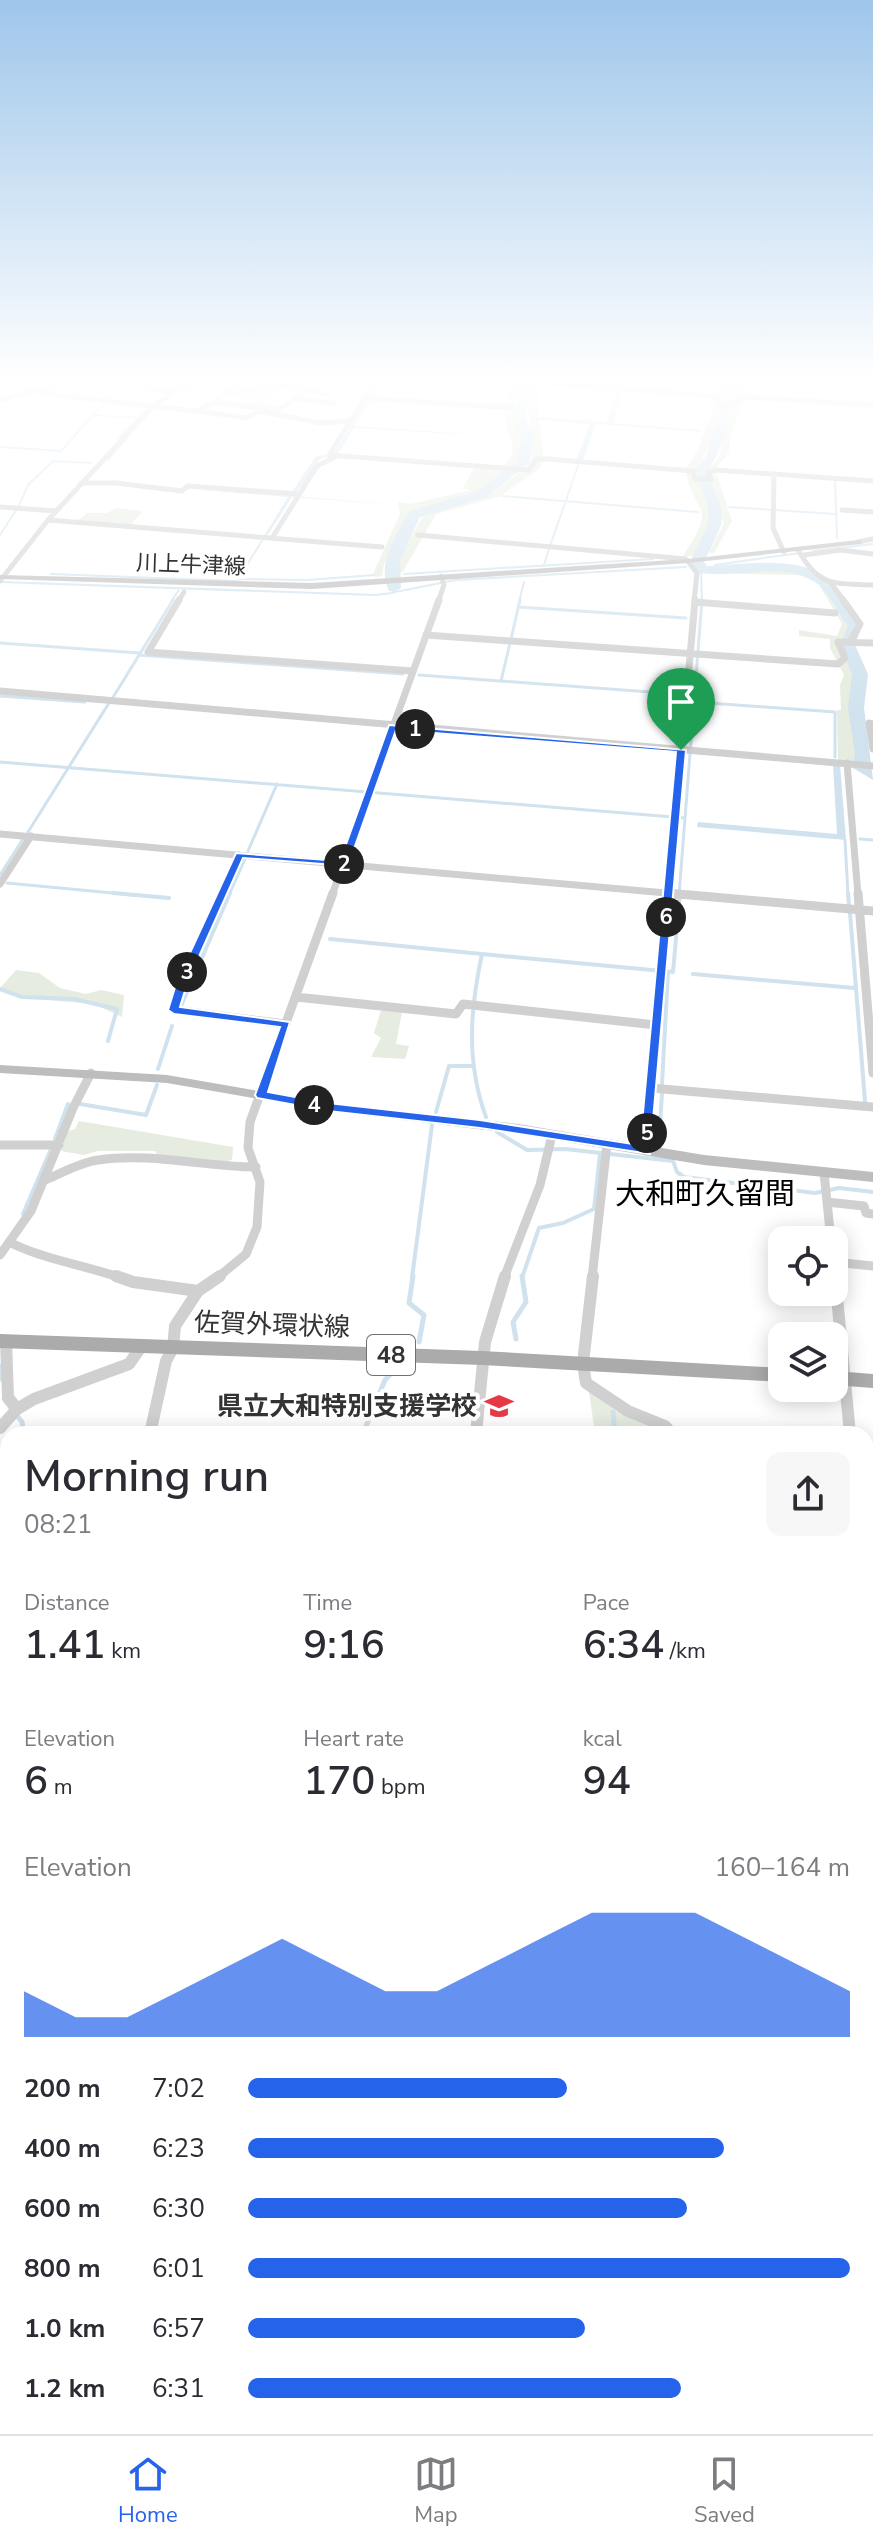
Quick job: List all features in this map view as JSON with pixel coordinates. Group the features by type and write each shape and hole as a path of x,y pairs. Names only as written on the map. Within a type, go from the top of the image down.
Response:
{"main road":[{"path":"443,580 801,552 858,542"},
{"name":"川上牛津線","path":"1,578 281,586 402,579 443,580"},
{"path":"0,1069 167,1079 550,1145 606,1151 646,1151 825,1178 873,1177"},
{"name":"佐賀外環状線","path":"3,1341 482,1358 768,1374"},
{"path":"848,1379 873,1381"}],"street":[{"path":"1,578 74,491"},
{"path":"243,491 296,495"},
{"path":"272,538 299,491"},
{"path":"774,491 773,528 784,552"},
{"path":"0,507 56,511"},
{"path":"842,510 873,512"},
{"path":"48,520 382,547"},
{"path":"418,535 688,561 697,573 646,1151"},
{"path":"858,542 873,539"},
{"path":"850,642 860,624 831,583 811,572 801,552 841,550 873,554"},
{"path":"152,1426 166,1361 173,1348 175,1326 185,1307 198,1291 246,1254 257,1227 260,1182 248,1148 250,1122 426,635 443,580"},
{"path":"831,583 873,585"},
{"path":"184,592 148,652 413,671"},
{"path":"695,602 835,613"},
{"path":"426,635 838,664 845,658 839,642 873,643"},
{"path":"0,691 112,698 392,727 873,766"},
{"path":"873,724 869,723 868,728 873,749"},
{"path":"850,763 873,1073"},
{"path":"0,834 873,911"},
{"path":"0,884 31,836"},
{"path":"239,855 182,981 174,1010 286,1024"},
{"path":"296,997 456,1014 463,1004 656,1025"},
{"path":"0,1255 31,1211 73,1108 91,1073"},
{"path":"651,1088 873,1107"},
{"path":"0,1145 59,1145"},
{"path":"477,1426 482,1358 488,1328 532,1210 550,1145"},
{"path":"606,1151 583,1363 586,1383 628,1411 665,1426"},
{"path":"45,1180 95,1160 122,1158 198,1162 216,1167 256,1167"},
{"path":"825,1178 830,1226"},
{"path":"827,1200 864,1206 866,1213 873,1214"},
{"path":"9,1242 35,1255 88,1266 133,1282 198,1291"},
{"path":"848,1263 873,1266"},
{"path":"3,1341 9,1418"},
{"path":"9,1418 34,1399 129,1364 141,1347"},
{"path":"844,1402 849,1426"}],"shaded area":[{"path":"479,491 415,510 384,564 382,576 375,577 373,574 400,514 398,502 411,504"},
{"path":"508,491 498,497 436,514 402,573 396,574 395,567 428,511"},
{"path":"692,491 704,491 710,506 710,523 693,556 683,556 700,527 701,511"},
{"path":"713,491 722,491 732,521 714,553 709,553 724,523"},
{"path":"116,508 143,511 130,525 78,520 87,513 107,513"},
{"path":"705,571 785,571 813,577 823,584 853,625 841,645 856,675 853,708 858,762 838,760 837,710 841,710 840,685 844,675 830,648 830,639 799,636 799,630 837,636 842,624 818,583 799,575"},
{"path":"16,970 39,973 60,988 86,994 101,990 124,995 122,1017 94,1004 24,998 1,987"},
{"path":"381,1010 402,1012 396,1044 409,1046 405,1059 371,1057 381,1038 374,1033"},
{"path":"79,1121 233,1147 232,1160 219,1163 159,1157 155,1151 98,1151 84,1155 61,1151 68,1131 75,1129"},
{"path":"589,1391 617,1411 654,1426 594,1426"}],"water":[{"path":"208,491 290,495 298,491 294,496 399,505 292,497 267,536 264,536 288,497"},
{"path":"833,765 840,765 846,840 697,827 698,822 837,834"}],"waterway":[{"path":"19,506 26,491"},
{"path":"394,588 393,560 415,514 487,491"},
{"path":"566,501 569,491"},
{"path":"709,491 717,521 697,562 701,569 770,568 803,572 826,584 855,626 847,645 860,674 856,708 863,753 862,768 873,775"},
{"path":"835,491 837,538"},
{"path":"501,496 566,501"},
{"path":"550,546 566,501"},
{"path":"566,501 698,512"},
{"path":"729,507 836,514"},
{"path":"0,535 17,509"},
{"path":"51,574 237,581 263,539"},
{"path":"813,551 873,544"},
{"path":"544,565 549,549"},
{"path":"715,565 800,553"},
{"path":"404,574 653,559"},
{"path":"395,592 456,580 686,567"},
{"path":"701,569 702,601"},
{"path":"239,579 307,580 374,575"},
{"path":"0,582 180,588"},
{"path":"519,602 524,582"},
{"path":"171,602 180,588"},
{"path":"180,588 375,595 393,593 394,588"},
{"path":"139,655 173,600"},
{"path":"518,607 520,600"},
{"path":"679,895 702,601"},
{"path":"511,639 518,607"},
{"path":"518,607 686,618"},
{"path":"0,643 140,653"},
{"path":"501,681 510,643"},
{"path":"112,699 139,655"},
{"path":"139,655 403,674"},
{"path":"419,675 677,694"},
{"path":"0,696 85,702"},
{"path":"695,702 835,712 835,757"},
{"path":"68,768 109,703"},
{"path":"0,762 68,768"},
{"path":"28,832 68,768"},
{"path":"68,768 277,785"},
{"path":"248,851 277,785"},
{"path":"277,785 685,818"},
{"path":"0,875 23,839"},
{"path":"860,839 873,840"},
{"path":"845,840 848,895"},
{"path":"229,895 245,859"},
{"path":"7,883 134,895"},
{"path":"113,893 169,898"},
{"path":"181,1006 230,893"},
{"path":"482,954 673,972 680,893"},
{"path":"848,893 849,905"},
{"path":"850,913 865,1101"},
{"path":"330,939 482,954"},
{"path":"482,954 472,1036 475,1076 486,1117"},
{"path":"662,1084 668,972"},
{"path":"693,974 855,988"},
{"path":"0,989 22,997 74,999 117,1009 108,1041"},
{"path":"158,1069 172,1026"},
{"path":"436,1112 449,1066 473,1066"},
{"path":"80,1104 146,1115 157,1085"},
{"path":"659,1142 662,1093"},
{"path":"55,1139 68,1104"},
{"path":"412,1278 432,1125"},
{"path":"497,1132 527,1150 565,1149 673,1161 677,1172 684,1177 815,1193 839,1188 873,1192"},
{"path":"23,1214 51,1149"},
{"path":"522,1277 539,1228 563,1223 594,1209 600,1154"},
{"path":"413,1276 409,1303 424,1315 419,1342"},
{"path":"516,1339 513,1322 526,1302 522,1277"},
{"path":"0,1366 2,1379"},
{"path":"366,1426 385,1380 394,1370"},
{"path":"4,1399 23,1426"},
{"path":"613,1412 614,1426"}],"place":[{"name":"県立大和特別支援学校","path":"499,1406"}],"district":[{"name":"大和町久留間","path":"705,1194"}],"route":[{"path":"392,727 681,750 646,1151 518,1129 328,1107 261,1095 286,1024 174,1010 182,981 239,855 344,864 392,727"}]}
